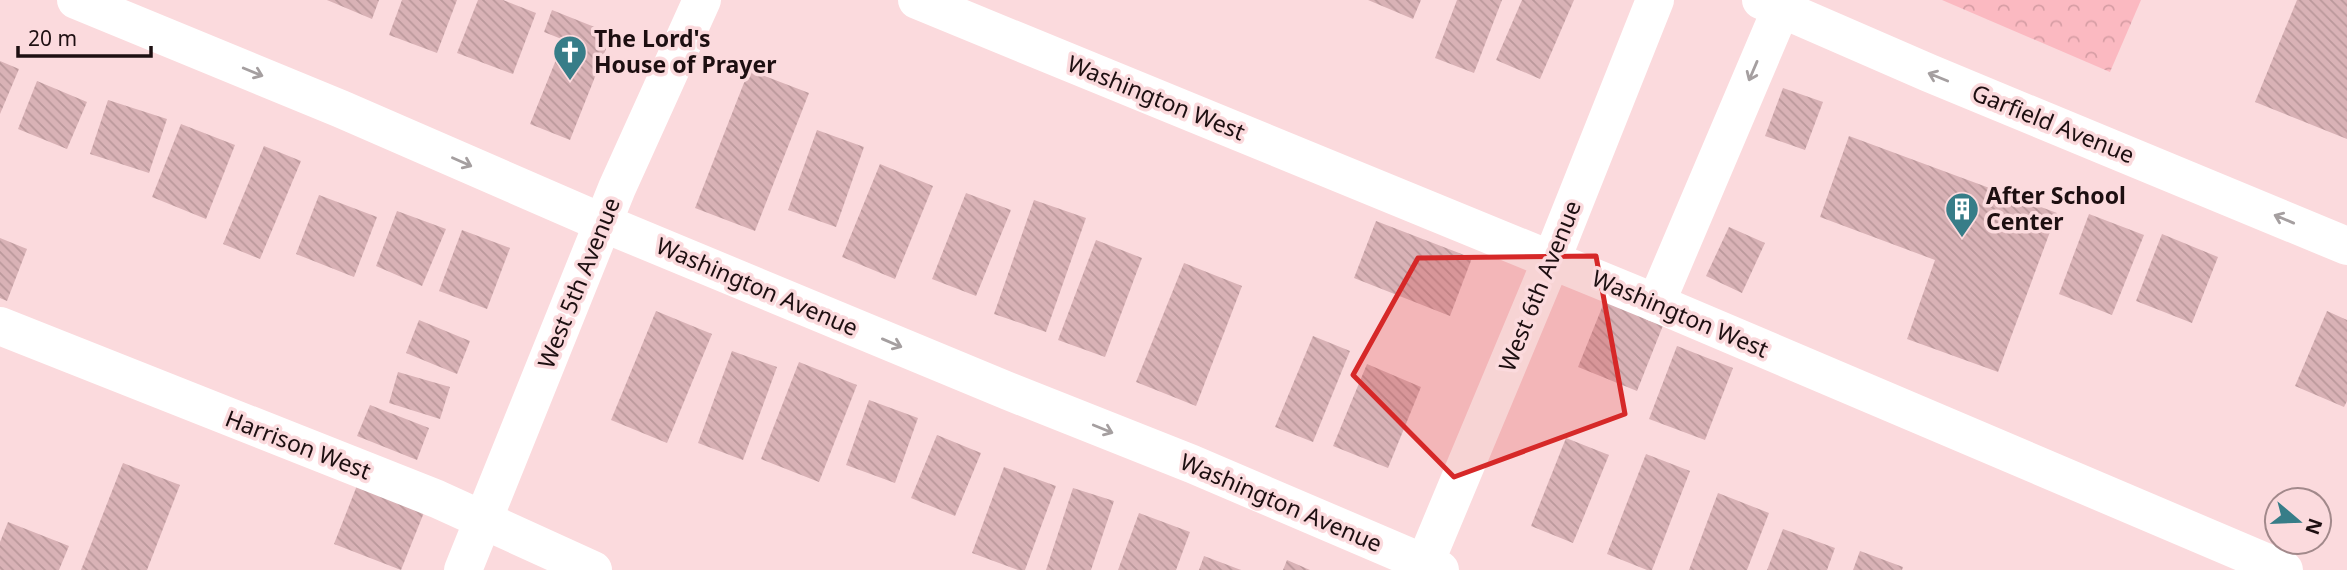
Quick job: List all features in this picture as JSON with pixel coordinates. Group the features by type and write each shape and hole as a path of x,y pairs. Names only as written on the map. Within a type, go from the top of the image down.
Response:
{"street":[{"name":"Washington Avenue","path":"76,0 341,108 603,223 1008,391 1192,464 1429,568"},
{"name":"West 5th Avenue","path":"463,570 603,223 702,0"},
{"name":"Washington West","path":"917,0 1656,303 2284,570"},
{"name":"West 6th Avenue","path":"1429,568 1655,0"},
{"name":"Garfield Avenue","path":"1771,4 1929,73 2347,246"},
{"path":"1656,303 1771,4"},
{"name":"Harrison West","path":"0,326 437,499 593,570"}],"highlighted area":[{"path":"1596,256 1625,414 1454,477 1353,375 1418,258"}],"green space":[{"path":"1942,0 2141,0 2110,72"}],"building":[{"path":"327,0 379,0 372,19"},
{"path":"402,0 457,0 437,53 389,35"},
{"path":"478,0 503,0 536,13 513,74 457,53"},
{"path":"1368,0 1421,0 1413,19"},
{"path":"1457,0 1502,0 1474,73 1435,58"},
{"path":"1522,0 1574,0 1540,79 1496,60"},
{"path":"2297,0 2347,0 2347,139 2255,102"},
{"name":"The Lord's House of Prayer","path":"552,10 612,34 570,140 530,124 564,40 544,32"},
{"path":"0,61 19,69 0,114"},
{"path":"749,70 809,93 755,231 695,208"},
{"path":"37,81 87,102 67,149 18,129"},
{"path":"1783,88 1823,102 1805,150 1765,136"},
{"path":"108,100 167,119 149,173 90,154"},
{"path":"181,124 235,145 206,219 152,197"},
{"path":"817,130 864,147 836,227 788,210"},
{"name":"After School Center","path":"1849,136 2057,213 1998,372 1907,339 1935,260 1820,217"},
{"path":"264,146 301,161 260,259 223,244"},
{"path":"880,164 933,186 895,279 842,257"},
{"path":"966,193 1011,210 976,296 932,279"},
{"path":"319,195 377,217 354,277 296,254"},
{"path":"1034,200 1086,218 1046,332 994,314"},
{"path":"397,211 446,229 422,286 376,266"},
{"path":"2089,214 2144,235 2112,315 2059,294"},
{"path":"1376,221 1472,258 1450,316 1354,278"},
{"path":"1729,227 1765,243 1742,293 1706,276"},
{"path":"462,230 510,248 487,309 439,291"},
{"path":"2162,234 2218,257 2192,323 2136,301"},
{"path":"0,238 27,249 7,301 0,298"},
{"path":"1096,240 1142,258 1105,357 1058,340"},
{"path":"1184,263 1242,286 1196,406 1136,382"},
{"path":"1605,300 1664,323 1637,391 1578,367"},
{"path":"656,311 712,334 667,443 611,420"},
{"path":"2327,311 2347,320 2347,401 2344,407 2295,386"},
{"path":"419,320 470,341 457,374 406,353"},
{"path":"1313,336 1350,351 1313,442 1275,427"},
{"path":"1677,346 1733,368 1705,440 1649,419"},
{"path":"732,351 777,367 743,460 698,443"},
{"path":"799,362 857,385 819,482 761,459"},
{"path":"1367,364 1421,387 1388,468 1333,446"},
{"path":"398,372 450,387 440,419 389,403"},
{"path":"869,400 918,418 895,483 846,465"},
{"path":"370,405 429,428 417,460 357,436"},
{"path":"937,435 981,453 955,516 911,498"},
{"path":"1566,438 1609,455 1573,543 1531,526"},
{"path":"1646,454 1690,471 1652,570 1607,554"},
{"path":"123,463 180,485 147,570 81,570"},
{"path":"1004,467 1056,486 1025,570 1018,570 972,553"},
{"path":"358,483 425,510 401,570 334,544"},
{"path":"1073,488 1114,501 1091,570 1046,570"},
{"path":"1718,493 1769,513 1747,570 1689,570"},
{"path":"1139,513 1190,532 1176,570 1118,570"},
{"path":"8,522 69,546 59,570 0,570 0,542"},
{"path":"1783,529 1835,548 1827,570 1767,570"},
{"path":"1860,551 1903,567 1902,570 1853,570"},
{"path":"1204,556 1241,570 1199,570"},
{"path":"1287,560 1310,570 1283,570"}],"place":[{"name":"The Lord's House of Prayer","path":"570,82"},
{"name":"After School Center","path":"1962,239"}]}
